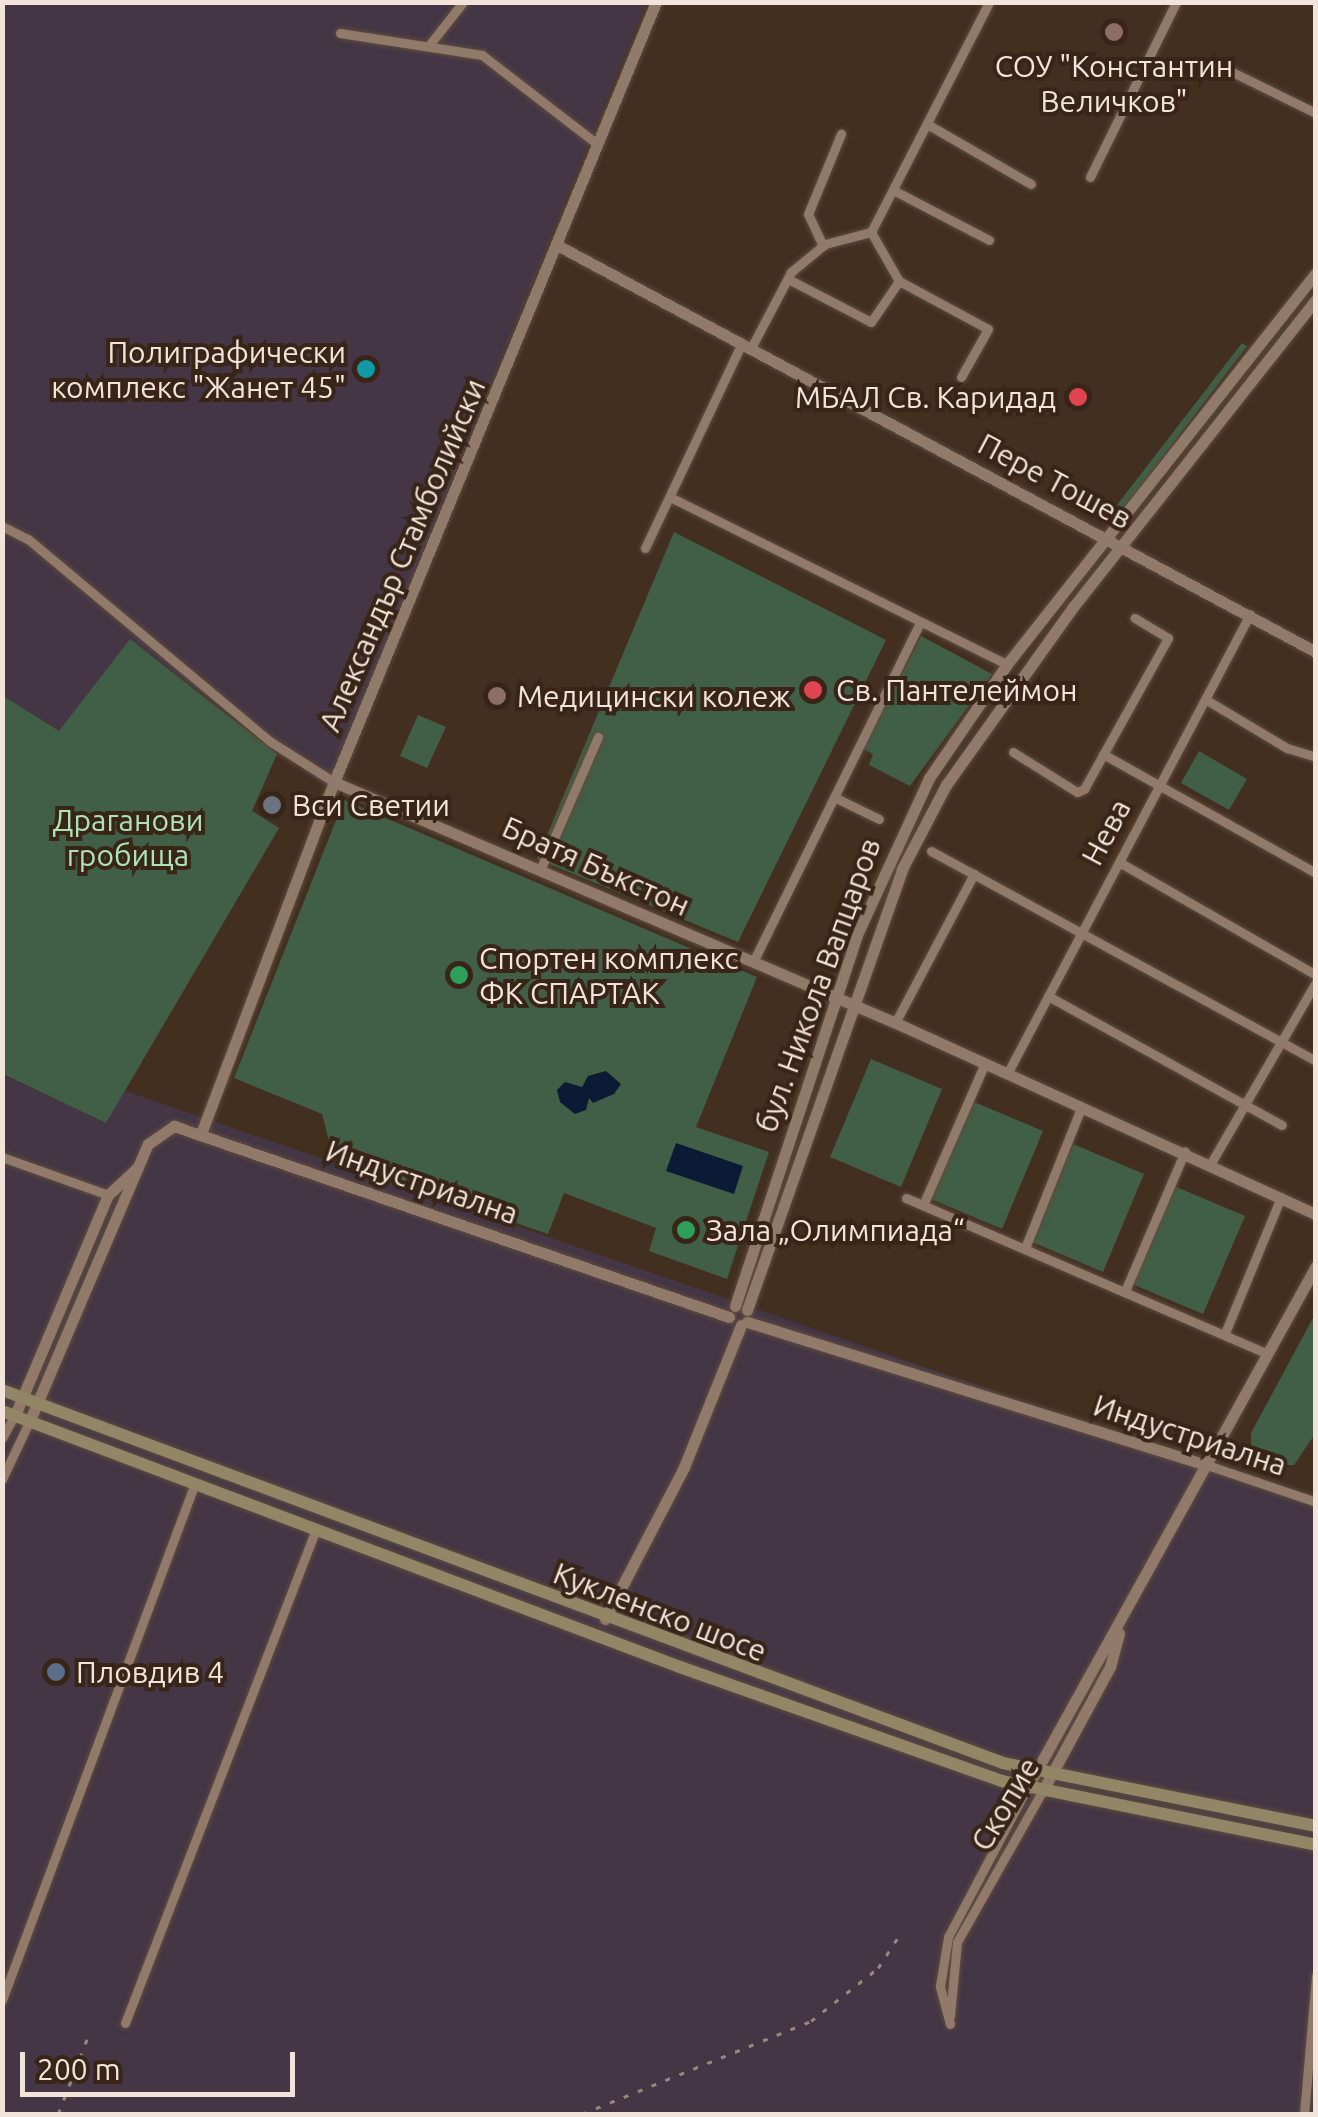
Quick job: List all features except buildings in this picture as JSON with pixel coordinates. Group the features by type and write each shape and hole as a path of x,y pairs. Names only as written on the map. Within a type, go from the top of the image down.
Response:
{"main road":[{"name":"Кукленско шосе","path":"2,1390 604,1618 1036,1771 1316,1826"},
{"name":"Кукленско шосе","path":"9,1413 680,1667 1027,1788 1316,1845"}],"street":[{"path":"430,44 463,2"},
{"name":"Александър Стамболийски","path":"202,1131 334,782 656,2"},
{"path":"645,548 746,346 788,279 823,246 871,232 989,2"},
{"path":"1090,177 1176,2"},
{"path":"340,33 482,55 598,144"},
{"path":"1222,67 1316,113"},
{"path":"928,124 1031,184"},
{"path":"823,246 808,214 841,134"},
{"path":"895,191 989,240"},
{"path":"871,232 900,282 988,329 961,377"},
{"name":"Пере Тошев","path":"557,245 1123,545 1316,652"},
{"name":"бул. Никола Вапцаров","path":"604,1618 684,1467 732,1341 835,999 909,815 1007,664 1316,272"},
{"path":"788,279 871,322 900,282"},
{"name":"бул. Никола Вапцаров","path":"739,1316 911,847 946,784 1123,545 1316,299"},
{"path":"670,496 919,624 1007,664"},
{"path":"2,526 28,538 271,742 334,782"},
{"name":"Нева","path":"1006,1074 1250,614"},
{"path":"1014,752 1077,792 1103,754 1168,638 1135,618"},
{"path":"753,962 919,624"},
{"path":"1205,699 1287,748 1316,756"},
{"path":"541,868 598,737"},
{"path":"1103,754 1316,873"},
{"name":"Братя Бъкстон","path":"334,782 541,868 853,1006"},
{"path":"834,797 879,819"},
{"path":"931,851 1316,1061"},
{"path":"1119,862 1316,979 1211,1163"},
{"path":"895,1023 974,874"},
{"path":"1048,996 1282,1125"},
{"path":"853,1006 1185,1151 1316,1214"},
{"path":"923,1205 985,1064"},
{"path":"1025,1248 1081,1108"},
{"name":"Индустриална","path":"30,1420 137,1168 160,1131 202,1131 739,1316 1316,1502"},
{"path":"1125,1291 1185,1151"},
{"path":"2,1157 108,1195"},
{"name":"Индустриална","path":"9,1413 25,1398 108,1195 137,1168"},
{"path":"1225,1333 1281,1197"},
{"path":"906,1198 1266,1353"},
{"name":"Скопие","path":"1027,1788 1316,1266"},
{"path":"2,1438 9,1413"},
{"path":"2,1478 30,1420"},
{"path":"2,2000 195,1483"},
{"path":"126,2023 316,1529"},
{"name":"Скопие","path":"950,2024 953,1958 976,1892 1042,1792 1110,1667 1123,1614"},
{"path":"976,1892 1027,1788"},
{"path":"1304,2114 1316,1976"}],"shaded area":[{"path":"3,3 646,3 327,787 130,640 59,731 3,695"},
{"path":"2,1074 106,1123 120,1089 1315,1502 1315,2114 3,2114"}],"green space":[{"path":"1242,343 1247,346 1117,517 1110,514"},
{"path":"674,532 886,640 738,942 537,859"},
{"path":"921,636 992,674 910,786 869,765 873,754 863,749"},
{"name":"Драганови гробища","path":"130,639 277,754 252,811 279,828 106,1123 3,1074 2,695 59,731"},
{"path":"418,715 446,727 427,768 400,756"},
{"path":"1199,751 1247,779 1229,810 1181,783"},
{"path":"344,800 757,977 696,1127 769,1152 727,1279 649,1251 656,1228 564,1193 548,1234 334,1160 322,1114 234,1078"},
{"path":"871,1059 942,1089 901,1187 830,1157"},
{"path":"972,1101 1043,1131 1002,1229 931,1199"},
{"path":"1073,1144 1144,1174 1103,1272 1032,1242"},
{"path":"1174,1186 1245,1216 1203,1314 1132,1284"},
{"path":"1315,1314 1315,1434 1294,1465 1266,1465 1251,1451 1251,1433"}],"water":[{"path":"606,1071 621,1084 614,1094 593,1103 589,1098 586,1110 575,1114 560,1102 557,1090 565,1082 582,1087 588,1076"},
{"path":"676,1143 743,1166 734,1194 666,1171"}],"railway":[{"path":"582,2114 811,2021 878,1968 902,1931"},
{"path":"58,2114 87,2039"}],"place":[{"name":"СОУ \"Константин Величков\"","path":"1114,32"},
{"name":"Полиграфически комплекс \"Жанет 45\"","path":"366,369"},
{"name":"МБАЛ Св. Каридад","path":"1078,397"},
{"name":"Св. Пантелеймон","path":"813,690"},
{"name":"Медицински колеж","path":"497,696"},
{"name":"Вси Светии","path":"272,805"},
{"name":"Спортен комплекс ФК СПАРТАК","path":"459,975"},
{"name":"Зала „Олимпиада“","path":"686,1230"},
{"name":"Пловдив 4","path":"56,1672"}]}
